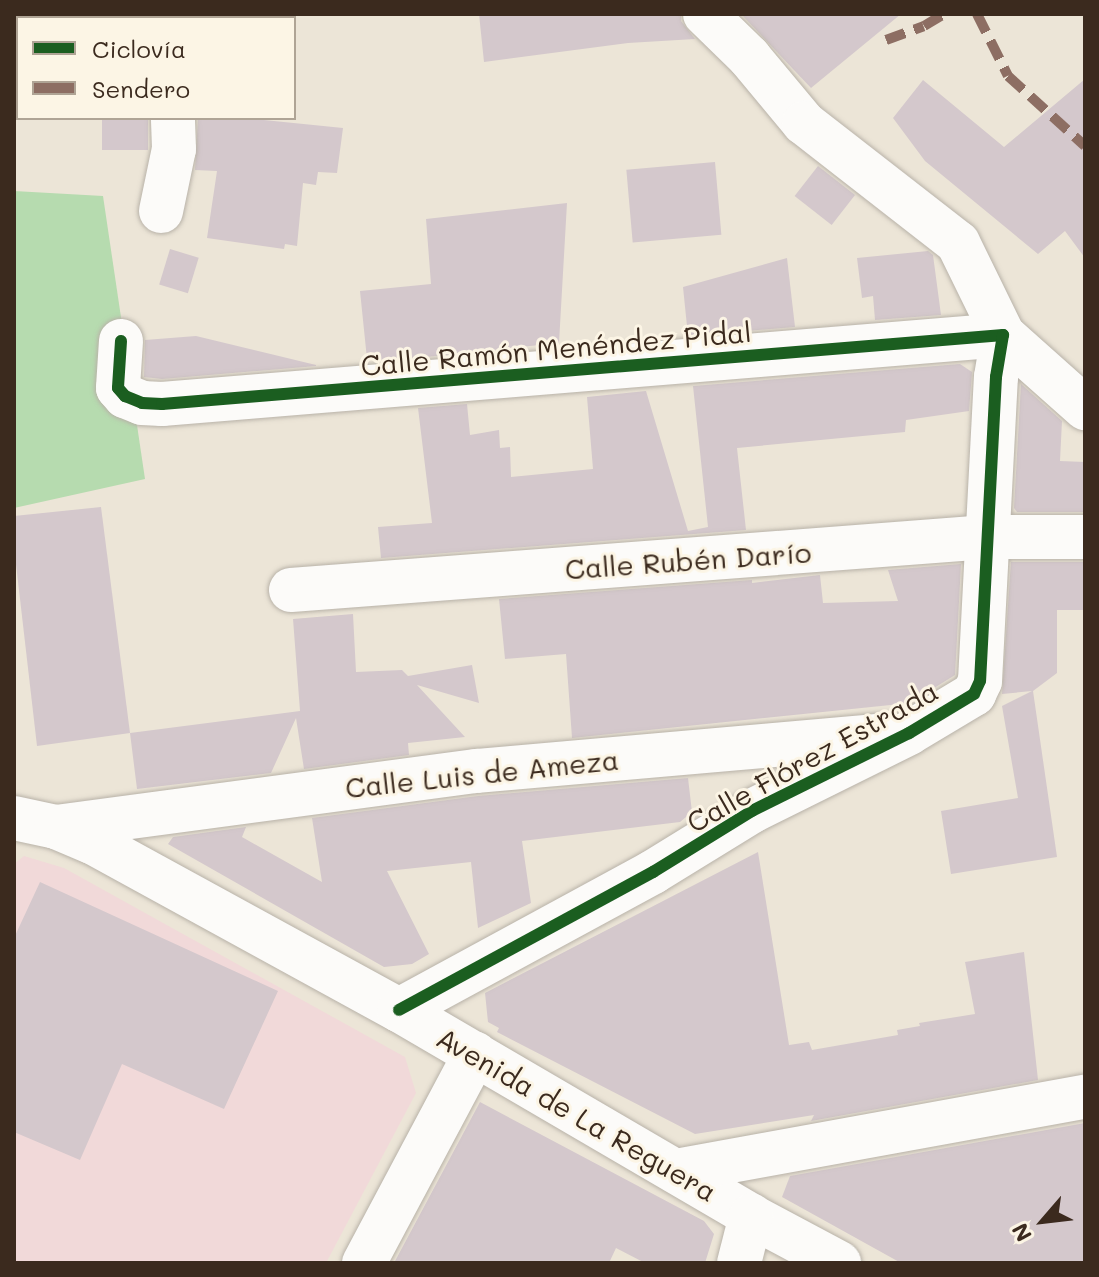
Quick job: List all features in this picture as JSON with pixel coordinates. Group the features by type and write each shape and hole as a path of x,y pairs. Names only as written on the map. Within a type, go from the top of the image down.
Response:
{"street":[{"path":"705,14 749,57 804,123 958,243 1003,335 1085,408"},
{"path":"161,211 174,149 173,120"},
{"name":"Calle Ramón Menéndez Pidal","path":"121,341 118,388 125,396 142,403 162,404 1003,335"},
{"name":"Calle Flórez Estrada","path":"399,1010 653,872 752,811 909,733 974,694 980,681 996,377 1003,335"},
{"name":"Calle Rubén Darío","path":"291,590 987,537 1085,537"},
{"name":"Calle Luis de Ameza","path":"56,827 477,771 909,733"},
{"name":"Avenida de La Reguera","path":"14,818 56,827 92,842 399,1010 751,1216 839,1263"},
{"path":"364,1263 475,1054"},
{"path":"676,1171 1085,1097"},
{"path":"739,1263 751,1216"}],"shaded area":[{"path":"24,856 64,868 405,1057 416,1093 326,1263 14,1263 14,864"}],"green space":[{"path":"14,191 103,196 145,479 14,508"}],"building":[{"path":"479,14 681,14 681,21 695,39 628,43 484,62"},
{"path":"741,14 901,14 811,88"},
{"path":"1085,79 1085,258 1065,231 1038,254 925,161 893,118 923,80 1004,147"},
{"path":"102,120 148,120 148,150 102,150"},
{"path":"198,120 263,120 343,128 337,173 318,172 316,185 303,183 297,246 285,244 284,249 207,238 217,171 195,170"},
{"path":"715,162 721,235 633,242 626,170"},
{"path":"818,166 855,195 832,225 795,196"},
{"path":"567,203 559,343 397,360 367,359 360,291 431,284 426,219"},
{"path":"170,249 199,258 188,293 159,284"},
{"path":"928,251 933,255 941,315 875,320 873,296 862,298 857,258"},
{"path":"787,258 795,327 688,336 683,287"},
{"path":"196,336 316,366 162,379 144,377 145,340"},
{"path":"960,364 972,372 969,411 906,420 905,432 737,448 746,530 381,558 378,527 432,523 418,408 467,404 470,435 499,430 500,448 510,447 511,477 593,469 587,397 646,391 688,531 708,527 693,386"},
{"path":"1021,384 1062,421 1060,461 1085,462 1085,512 1017,512 1014,508"},
{"path":"101,507 130,733 37,746 14,547 14,516"},
{"path":"1011,562 1085,562 1085,610 1057,610 1057,673 1033,691 1057,857 951,874 941,811 1018,798 1002,706 1032,691 1002,694"},
{"path":"961,564 955,675 910,703 572,738 566,654 505,659 499,599 752,580 752,583 820,575 823,603 898,601 888,570"},
{"path":"353,614 356,672 402,670 408,676 472,665 479,703 417,685 465,737 408,743 409,755 304,769 296,718 271,773 137,789 130,733 300,711 293,619"},
{"path":"688,778 692,812 680,822 522,841 531,903 478,928 471,862 387,871 429,954 412,964 384,967 168,844 173,837 246,827 242,837 322,882 312,818 478,796"},
{"path":"758,852 789,1045 809,1042 812,1050 898,1035 897,1030 920,1026 919,1023 975,1014 965,962 1024,952 1038,1080 811,1121 814,1115 695,1134 497,1032 499,1028 488,1022 485,993"},
{"path":"40,882 278,991 224,1109 122,1064 80,1160 14,1132 14,938"},
{"path":"480,1102 704,1221 714,1234 705,1263 645,1263 616,1248 609,1263 394,1263"},
{"path":"1085,1123 1085,1263 901,1263 782,1197 790,1176"}],"marked path":[{"path":"886,40 924,26 944,14"},
{"path":"977,14 1008,76 1085,146"}],"cycle path":[{"path":"121,341 118,388 125,396 142,403 162,404 1003,335 996,377 980,681 974,694 909,733 752,811 653,872 399,1010"}]}
